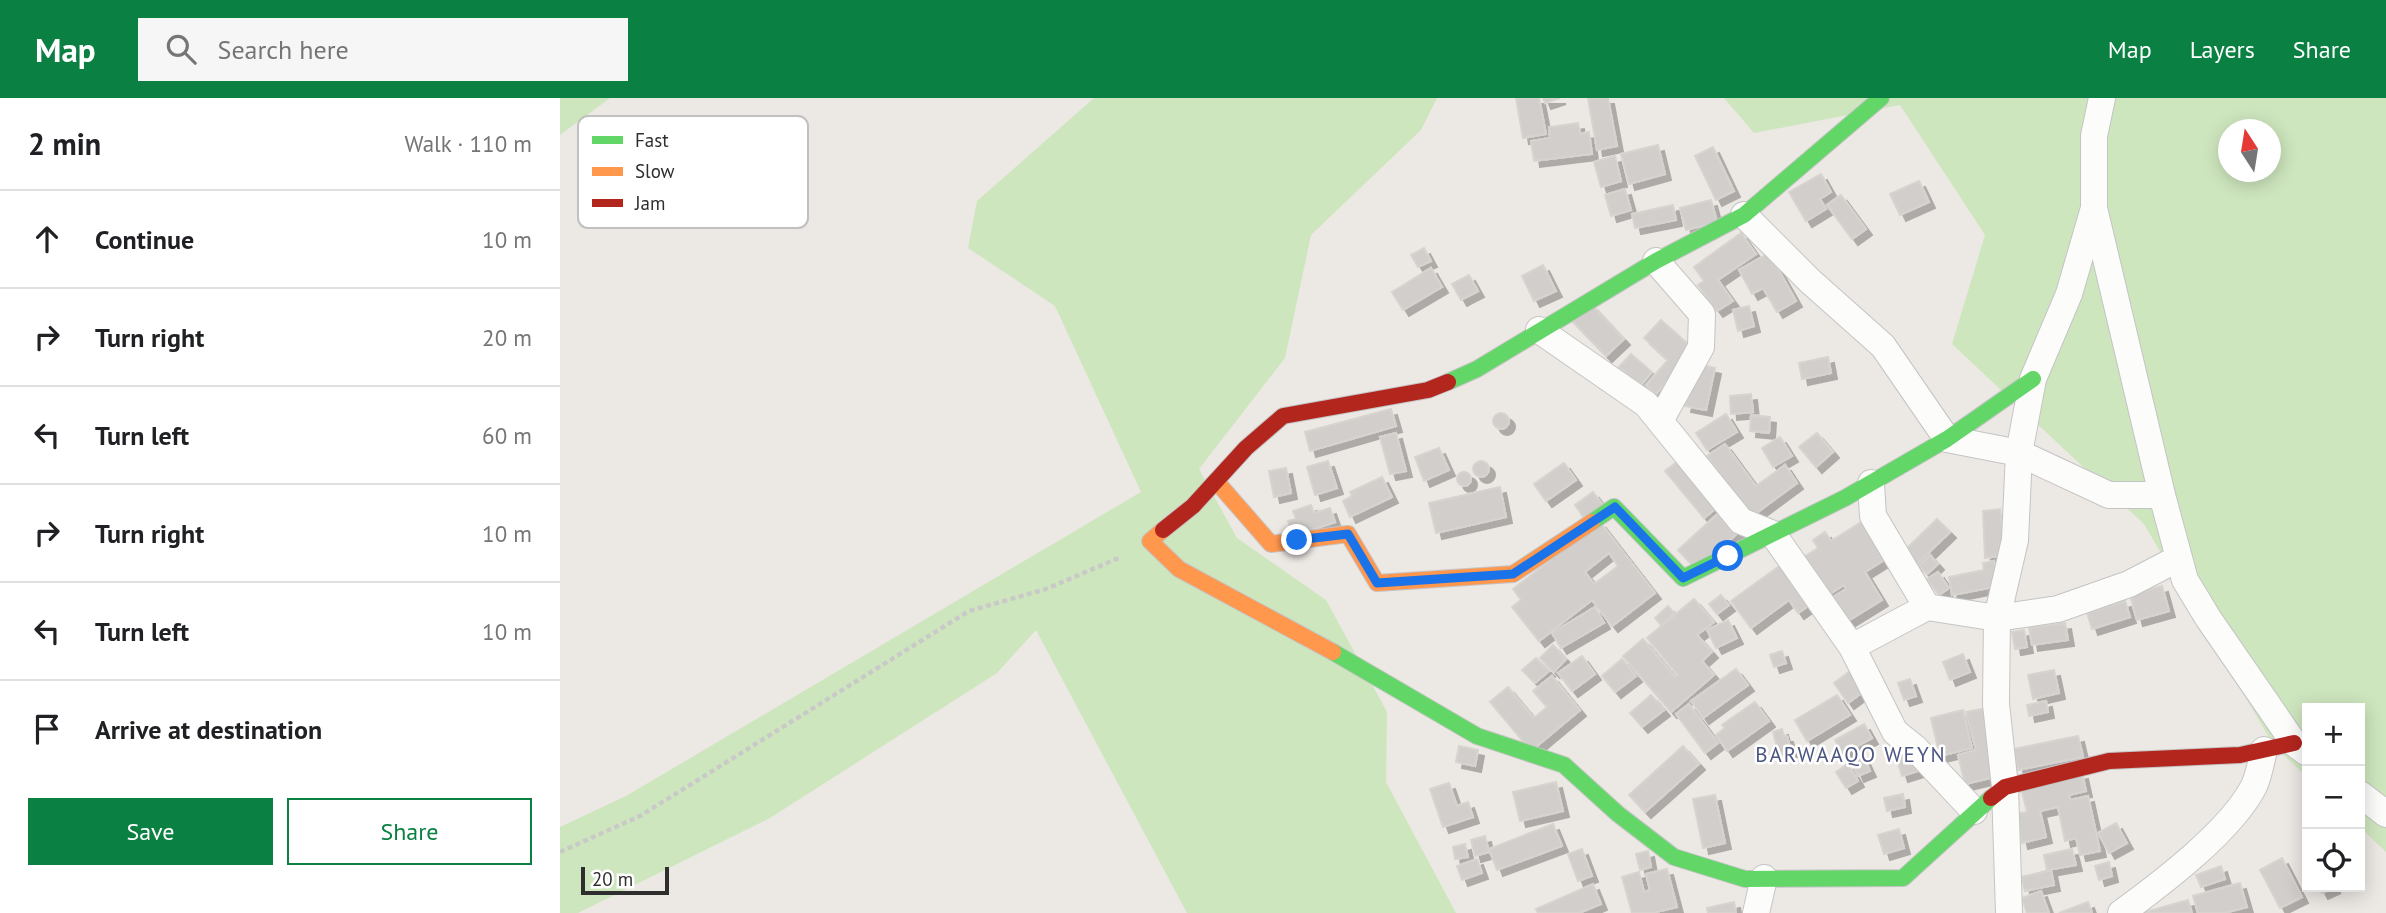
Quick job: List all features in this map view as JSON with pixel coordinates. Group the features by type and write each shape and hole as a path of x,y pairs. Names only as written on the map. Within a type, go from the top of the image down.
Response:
{"street":[{"path":"1881,98 1744,215 1656,261 1477,369 1428,390 1283,416 1247,448 1193,506 1150,541 1179,569 1288,626 1477,736 1563,765 1618,814 1674,857 1745,878 1903,878 1975,811 2006,787 2109,761 2240,755 2264,750 2301,748"},
{"path":"2102,98 2094,136 2094,208 2162,495 2185,580 2208,618 2301,748"},
{"path":"2009,913 2006,787 1996,704 1997,618 2015,540 2019,453 2032,379 2069,294 2094,208"},
{"path":"1744,215 1810,281 1883,346 1947,439 2019,453 2109,495 2162,495"},
{"path":"1656,261 1702,314 1701,347 1660,421"},
{"path":"1539,330 1646,404 1741,521 1773,534 1852,647 1895,732 1915,748 1975,811"},
{"path":"1216,481 1271,544 1348,534 1377,583 1513,574 1615,507 1683,578 1871,483 1947,439 2032,379"},
{"path":"1871,483 1873,516 1927,607"},
{"path":"1852,647 1927,607 1997,618 2058,609 2129,584 2179,558"},
{"path":"2121,913 2174,874 2243,804 2255,783 2264,750"},
{"path":"2365,798 2386,814"},
{"path":"1756,913 1764,878"}],"path":[{"path":"560,852 640,816 969,611 1046,589 1088,573 1150,541"}],"green space":[{"path":"560,98 610,98 586,116 578,116 578,122 560,135"},
{"path":"1094,98 1437,98 1421,130 1311,235 1285,358 1199,469 1237,538 1326,600 1387,712 1386,782 1456,913 1187,913 1036,630 997,673 770,818 578,913 560,913 560,827 626,796 1141,492 1055,306 968,248 977,201"},
{"path":"1724,98 2386,98 2386,852 2365,832 2365,703 2302,703 2302,772 2274,746 2144,524 1952,344 1985,235 1900,105 1754,133"}],"building":[{"path":"1516,98 1539,98 1546,134 1523,138"},
{"path":"1543,98 1560,98 1545,103"},
{"path":"1588,98 1608,98 1617,146 1597,150"},
{"path":"1578,123 1580,134 1589,132 1592,154 1534,161 1531,141 1550,138 1549,127"},
{"path":"1658,145 1665,174 1629,184 1621,154"},
{"path":"1713,147 1734,191 1716,200 1695,156"},
{"path":"1615,156 1621,181 1601,187 1594,162"},
{"path":"1821,174 1831,192 1820,199 1826,209 1806,221 1789,192"},
{"path":"1919,181 1929,202 1900,215 1890,194"},
{"path":"1625,189 1631,210 1611,216 1605,195"},
{"path":"1841,195 1866,229 1852,239 1827,205"},
{"path":"1711,200 1717,222 1686,230 1680,208"},
{"path":"1673,205 1676,220 1635,228 1632,214"},
{"path":"1741,233 1756,254 1718,280 1733,301 1717,311 1698,285 1704,281 1694,267"},
{"path":"1424,248 1431,261 1418,267 1411,255"},
{"path":"1769,253 1796,301 1777,312 1763,288 1752,294 1739,270"},
{"path":"1543,265 1556,291 1534,301 1522,276"},
{"path":"1431,268 1442,287 1403,310 1392,292"},
{"path":"1469,275 1478,291 1461,300 1452,284"},
{"path":"1592,305 1624,339 1606,356 1573,322"},
{"path":"1749,306 1754,326 1738,331 1733,310"},
{"path":"1661,320 1695,350 1656,394 1646,385 1668,360 1644,338"},
{"path":"1631,354 1652,372 1641,385 1619,367"},
{"path":"1828,357 1831,373 1802,379 1799,363"},
{"path":"1694,363 1715,368 1706,410 1685,406"},
{"path":"1751,394 1753,412 1731,414 1730,396"},
{"path":"1391,409 1396,426 1310,451 1305,432"},
{"path":"1501,413 1507,415 1507,427 1501,429 1495,427 1493,421 1495,415"},
{"path":"1726,414 1737,432 1707,450 1696,433"},
{"path":"1751,415 1770,417 1769,433 1750,431"},
{"path":"1396,433 1406,471 1390,474 1380,437"},
{"path":"1817,433 1833,452 1816,467 1799,447"},
{"path":"1780,437 1792,456 1773,467 1762,448"},
{"path":"1725,444 1756,486 1785,465 1797,483 1751,517 1707,456"},
{"path":"1439,448 1449,470 1424,481 1415,457"},
{"path":"1682,458 1721,504 1704,518 1665,471"},
{"path":"1328,461 1337,488 1315,495 1307,467"},
{"path":"1478,461 1484,461 1489,469 1487,475 1478,477 1473,472 1473,466"},
{"path":"1564,463 1576,480 1546,501 1534,484"},
{"path":"1286,468 1291,493 1274,497 1269,471"},
{"path":"1464,472 1469,474 1469,484 1464,486 1459,484 1457,479 1459,474"},
{"path":"1382,477 1392,497 1350,517 1343,501 1352,496 1350,492"},
{"path":"1500,487 1506,517 1436,533 1429,503"},
{"path":"1593,492 1605,508 1586,521 1575,505"},
{"path":"1311,505 1314,513 1330,508 1335,522 1293,536 1288,521 1296,519 1293,511"},
{"path":"1723,509 1742,529 1697,570 1678,550"},
{"path":"2000,509 2006,555 1985,558 1983,511"},
{"path":"1937,519 1950,532 1916,565 1903,552"},
{"path":"1863,521 1886,559 1865,572 1882,600 1848,621 1833,597 1846,589 1844,585 1828,595 1804,557 1818,548 1813,540 1825,532 1831,541"},
{"path":"1600,522 1655,593 1612,626 1592,600 1539,641 1512,607 1521,600 1513,589","holes":["1609,553 1618,566 1594,584 1585,572"]},
{"path":"1930,555 1938,564 1927,574 1919,566"},
{"path":"1786,561 1815,601 1798,613 1789,600 1751,628 1731,601"},
{"path":"1994,561 1999,586 1952,595 1949,577 1984,570 1983,563"},
{"path":"1938,572 1949,588 1939,595 1927,579"},
{"path":"2162,586 2169,611 2137,620 2130,595"},
{"path":"1721,595 1729,605 1717,614 1709,604"},
{"path":"1694,599 1714,622 1697,635 1712,652 1702,661 1714,675 1671,712 1623,656 1643,639 1675,677 1678,675 1647,638"},
{"path":"2125,601 2130,617 2092,629 2087,613"},
{"path":"1668,606 1674,613 1661,625 1655,618"},
{"path":"1595,607 1604,623 1561,648 1552,633"},
{"path":"1728,620 1737,638 1716,648 1707,630"},
{"path":"2065,623 2068,640 2032,645 2029,628"},
{"path":"2024,630 2027,647 2015,649 2012,632"},
{"path":"1553,645 1566,659 1554,672 1540,658"},
{"path":"1782,651 1786,663 1774,667 1770,655"},
{"path":"1963,654 1970,672 1950,680 1943,662"},
{"path":"1582,656 1595,674 1572,691 1558,673"},
{"path":"1536,658 1549,671 1535,683 1522,670"},
{"path":"1622,659 1636,676 1615,692 1602,676"},
{"path":"1736,669 1748,685 1703,718 1691,701"},
{"path":"1853,669 1867,689 1848,703 1834,683"},
{"path":"2054,670 2059,693 2033,699 2028,675"},
{"path":"1552,676 1580,710 1531,751 1490,702 1508,687 1534,718 1547,707 1533,691"},
{"path":"1910,679 1916,696 1904,700 1898,683"},
{"path":"1651,695 1664,710 1642,727 1630,713"},
{"path":"1837,695 1850,715 1807,741 1795,720"},
{"path":"2046,701 2048,712 2029,716 2027,705"},
{"path":"1755,702 1769,721 1727,751 1716,735 1725,728 1722,725"},
{"path":"1689,704 1718,743 1705,753 1676,714"},
{"path":"1987,708 2003,775 1965,784 1958,755 1976,750 1966,712"},
{"path":"1963,710 1972,748 1940,756 1931,718"},
{"path":"1864,724 1872,738 1843,754 1835,740"},
{"path":"1782,729 1791,751 1779,754 1773,732"},
{"path":"2078,736 2083,757 2018,770 2014,749"},
{"path":"1459,746 1478,750 1475,766 1456,762"},
{"path":"1683,746 1699,764 1645,812 1629,795"},
{"path":"1914,747 1921,770 1902,776 1895,754"},
{"path":"1863,756 1870,771 1858,776 1851,760"},
{"path":"1848,764 1858,781 1846,788 1836,772"},
{"path":"2082,773 2086,791 2069,795 2070,800 2088,796 2100,851 2080,855 2076,838 2065,841 2058,807 2040,811 2046,837 2022,843 2016,814 2027,812 2021,787"},
{"path":"1556,782 1563,811 1520,821 1513,792"},
{"path":"1449,783 1457,806 1468,802 1473,817 1443,827 1430,789"},
{"path":"1903,794 1905,807 1887,811 1884,798"},
{"path":"1715,795 1725,843 1703,848 1693,799"},
{"path":"2116,823 2127,843 2109,853 2098,833"},
{"path":"1553,824 1562,846 1497,870 1489,849"},
{"path":"1899,829 1904,848 1884,854 1878,835"},
{"path":"1485,836 1489,852 1475,856 1471,840"},
{"path":"1465,844 1468,857 1455,859 1453,847"},
{"path":"1582,849 1592,876 1578,881 1568,854"},
{"path":"2072,849 2076,865 2047,870 2044,855"},
{"path":"1648,851 1651,867 1640,870 1636,854"},
{"path":"2282,858 2302,897 2280,908 2260,870"},
{"path":"1477,859 1482,873 1462,880 1457,866"},
{"path":"2109,862 2112,876 2099,880 2095,866"},
{"path":"2221,866 2225,879 2201,887 2196,875"},
{"path":"1667,869 1677,907 1652,913 1632,913 1622,877 1639,872 1644,892 1650,890 1646,874"},
{"path":"2051,870 2054,885 2025,891 2021,877"},
{"path":"2240,883 2247,907 2224,913 2198,913 2193,896"},
{"path":"1593,884 1601,904 1579,913 1538,913 1536,909"},
{"path":"2041,891 2049,913 2027,913 2022,898"},
{"path":"2188,900 2192,913 2142,913"},
{"path":"1734,902 1736,913 1708,913 1707,908"},
{"path":"2088,902 2092,913 2059,913"}],"traffic: fast":[{"path":"1448,382 1477,369 1656,261 1744,215 1881,98"},
{"path":"1592,522 1614,507 1683,578 1845,498 1947,439 2033,379"},
{"path":"1333,652 1477,736 1564,765 1618,814 1674,857 1745,879 1903,878 1991,798"}],"traffic: slow":[{"path":"1216,481 1271,544 1348,534 1377,583 1513,574 1592,522"},
{"path":"1163,530 1150,541 1179,569 1333,652"}],"traffic: jam":[{"path":"1163,530 1193,506 1246,448 1283,416 1428,390 1448,382"},
{"path":"1991,798 2005,787 2109,761 2240,755 2294,743"}],"district":[{"name":"BARWAAQO WEYN","path":"1851,755"}],"route":[{"path":"1297,540 1348,534 1377,583 1513,574 1615,507 1683,578 1728,556"}]}
